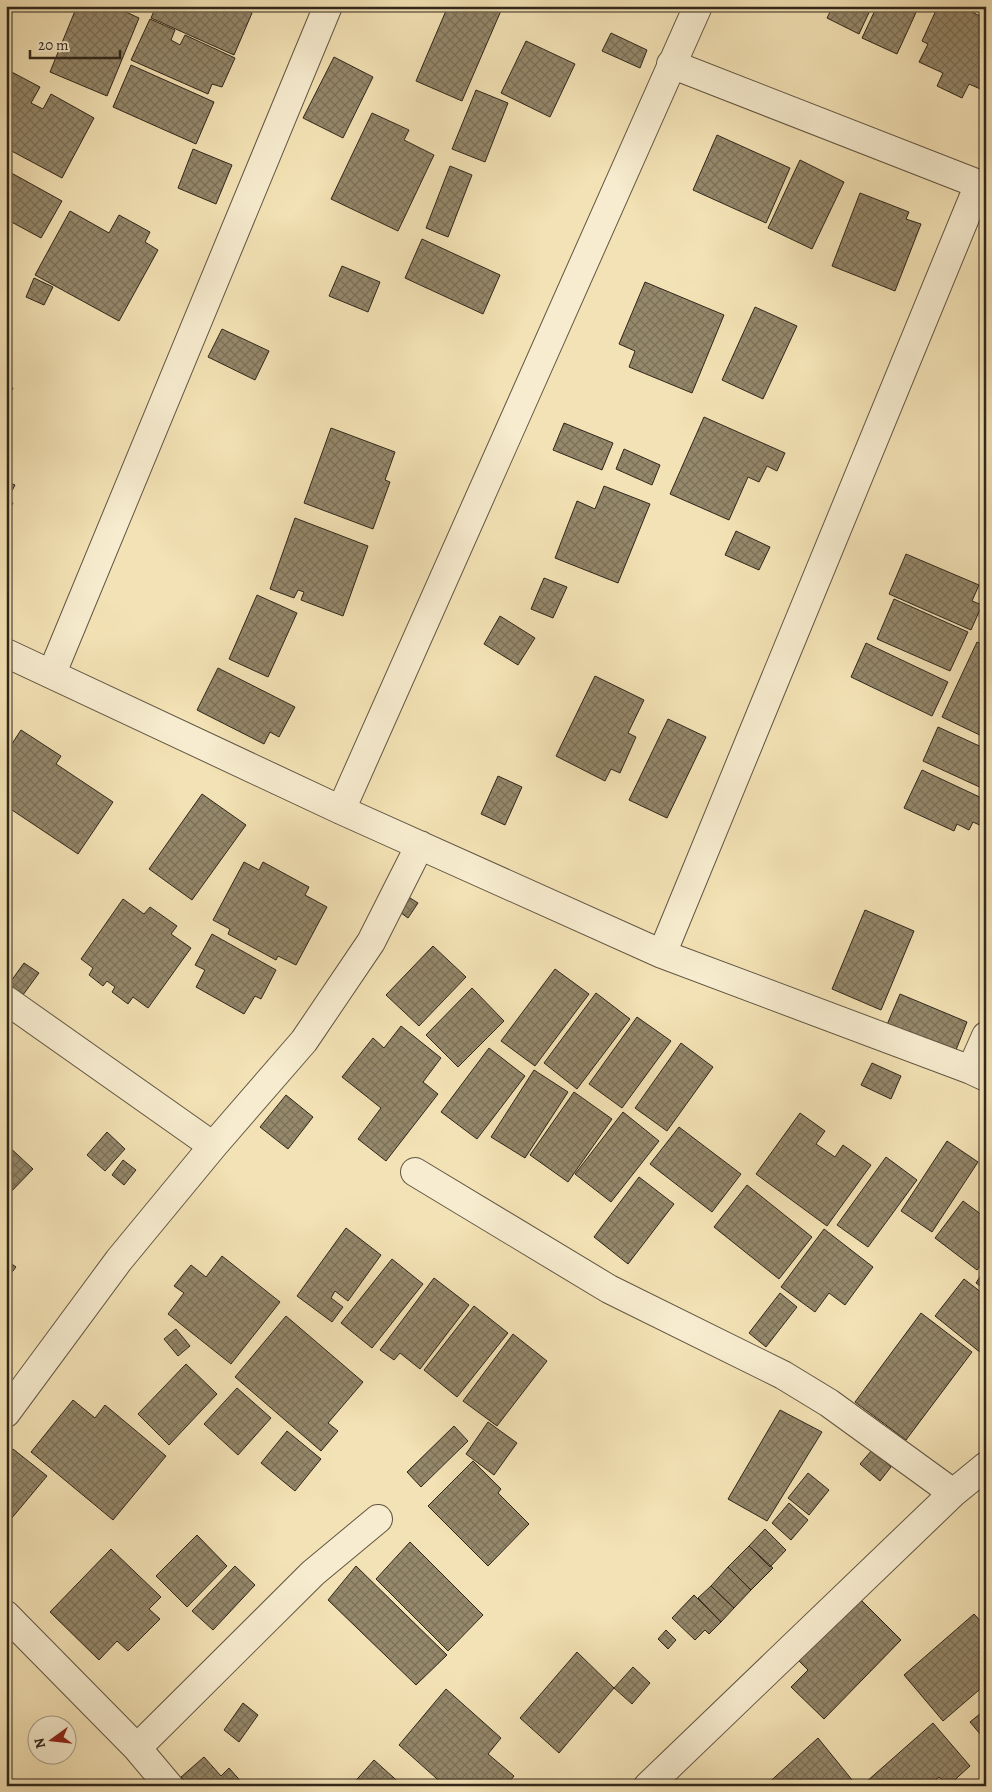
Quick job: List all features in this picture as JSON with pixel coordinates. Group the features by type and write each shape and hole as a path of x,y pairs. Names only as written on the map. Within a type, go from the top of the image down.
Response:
{"street":[{"path":"52,673 328,6"},
{"path":"341,810 698,6"},
{"path":"662,954 982,186 671,64"},
{"path":"6,653 341,810 662,954 978,1074 986,1036"},
{"path":"6,1413 119,1260 213,1146 304,1041 371,942 420,845"},
{"path":"6,1000 213,1146"},
{"path":"415,1172 610,1289 783,1375 829,1403 953,1493"},
{"path":"648,1786 953,1493 986,1466"},
{"path":"137,1748 314,1573 378,1519"},
{"path":"6,1615 137,1748 169,1786"}],"building":[{"path":"77,6 113,6 139,18 107,96 50,72"},
{"path":"156,6 237,6 252,13 234,55 151,18"},
{"path":"448,6 503,6 462,101 416,81"},
{"path":"833,6 872,6 859,34 827,18"},
{"path":"877,6 919,6 897,54 862,38"},
{"path":"938,6 960,6 986,19 985,91 969,84 962,98 937,86 943,73 919,62 928,44 922,41"},
{"path":"150,19 175,30 171,40 180,45 185,35 235,58 222,87 212,84 208,94 131,60"},
{"path":"611,33 647,50 640,68 602,51"},
{"path":"526,41 575,64 550,117 501,93"},
{"path":"334,57 373,77 343,138 303,118"},
{"path":"131,65 214,102 196,144 113,107"},
{"path":"6,69 40,87 31,103 43,109 51,94 94,118 62,178 6,148"},
{"path":"476,90 508,103 485,162 452,149"},
{"path":"372,113 409,130 404,140 434,155 398,231 331,199"},
{"path":"717,135 790,168 766,223 693,190"},
{"path":"193,149 232,165 216,204 178,188"},
{"path":"800,160 844,182 812,249 768,228"},
{"path":"450,166 472,175 448,237 426,228"},
{"path":"6,170 62,201 41,238 6,219"},
{"path":"860,193 909,212 906,219 921,224 895,291 832,266"},
{"path":"70,211 109,233 119,215 150,232 145,242 158,250 119,321 35,275"},
{"path":"422,239 500,275 483,314 405,278"},
{"path":"342,266 380,282 368,312 329,296"},
{"path":"34,278 53,287 44,305 26,297"},
{"path":"645,282 724,315 692,393 629,367 635,351 619,344"},
{"path":"755,307 797,326 763,399 722,380"},
{"path":"222,329 269,351 255,380 208,357"},
{"path":"6,385 13,388 6,404"},
{"path":"704,417 785,453 777,471 767,466 759,482 748,477 729,520 670,494"},
{"path":"564,423 613,443 602,470 553,450"},
{"path":"331,428 395,452 385,480 390,482 373,529 304,503"},
{"path":"624,449 660,465 652,485 616,469"},
{"path":"6,481 15,485 7,500 13,503 6,517"},
{"path":"604,486 650,504 618,583 555,558 577,501 595,509"},
{"path":"295,518 368,546 343,616 301,600 304,592 298,590 294,598 270,589"},
{"path":"736,531 770,547 759,570 725,555"},
{"path":"906,554 979,585 972,601 982,605 971,630 889,594"},
{"path":"544,578 567,587 553,618 531,609"},
{"path":"257,595 297,613 268,677 229,659"},
{"path":"894,599 968,632 950,671 877,639"},
{"path":"500,616 535,638 518,665 484,644"},
{"path":"977,642 986,646 986,738 942,717"},
{"path":"866,643 948,682 932,716 851,677"},
{"path":"218,668 295,707 279,737 270,732 264,744 197,710"},
{"path":"595,676 644,700 628,733 636,737 620,773 611,769 605,781 556,756"},
{"path":"668,719 706,737 667,818 629,800"},
{"path":"938,727 986,749 986,790 923,761"},
{"path":"21,730 61,756 56,764 113,802 78,854 6,806 6,753"},
{"path":"922,770 986,800 986,828 973,822 969,830 957,824 954,831 904,808"},
{"path":"498,776 522,787 505,825 481,814"},
{"path":"202,794 246,825 192,900 149,869"},
{"path":"244,862 259,870 263,862 309,887 305,895 327,907 296,965 278,956 276,960 228,934 230,929 213,920"},
{"path":"407,896 418,903 408,918 397,910"},
{"path":"123,899 144,914 150,907 177,926 171,934 191,948 148,1008 133,997 128,1004 112,992 115,987 107,981 103,986 89,975 93,968 81,959"},
{"path":"865,910 914,931 881,1010 832,989"},
{"path":"212,934 276,970 261,999 255,996 244,1014 196,987 205,970 195,965"},
{"path":"433,946 466,977 419,1026 386,995"},
{"path":"24,963 39,973 20,999 6,988"},
{"path":"555,969 589,994 535,1066 501,1041"},
{"path":"472,988 504,1021 458,1067 426,1035"},
{"path":"596,993 630,1019 577,1089 544,1063"},
{"path":"900,994 967,1022 954,1055 886,1027"},
{"path":"637,1017 671,1041 622,1108 589,1084"},
{"path":"401,1026 441,1058 423,1082 438,1094 386,1161 358,1139 381,1108 342,1077 373,1038 384,1048"},
{"path":"681,1043 713,1067 667,1131 635,1108"},
{"path":"489,1048 525,1076 477,1139 441,1112"},
{"path":"872,1063 901,1076 891,1099 861,1085"},
{"path":"534,1070 568,1092 525,1158 491,1137"},
{"path":"574,1092 612,1119 568,1182 530,1155"},
{"path":"286,1095 313,1117 288,1149 260,1127"},
{"path":"623,1112 659,1141 611,1202 575,1174"},
{"path":"800,1113 825,1131 816,1144 835,1157 843,1145 871,1165 827,1226 756,1174"},
{"path":"679,1127 741,1174 712,1212 650,1164"},
{"path":"107,1132 125,1149 105,1171 87,1155"},
{"path":"947,1141 978,1162 932,1232 901,1211"},
{"path":"6,1144 33,1169 6,1197"},
{"path":"886,1157 917,1180 868,1247 837,1225"},
{"path":"123,1160 136,1170 124,1185 112,1175"},
{"path":"639,1177 674,1204 628,1264 594,1237"},
{"path":"747,1185 812,1237 779,1279 714,1227"},
{"path":"963,1201 986,1218 986,1258 977,1270 935,1238"},
{"path":"346,1228 381,1255 348,1301 335,1291 331,1298 343,1307 332,1322 297,1296"},
{"path":"824,1229 873,1267 845,1305 829,1293 815,1312 781,1287"},
{"path":"222,1256 280,1302 231,1364 168,1314 184,1293 174,1286 191,1265 206,1277"},
{"path":"392,1259 423,1284 372,1348 341,1323"},
{"path":"6,1260 16,1267 6,1280"},
{"path":"986,1267 986,1290 976,1283"},
{"path":"434,1278 469,1305 420,1369 400,1353 394,1360 380,1350"},
{"path":"964,1279 986,1296 986,1346 981,1353 935,1316"},
{"path":"780,1293 797,1307 766,1347 749,1333"},
{"path":"474,1306 508,1333 457,1397 424,1370"},
{"path":"921,1313 972,1352 906,1440 855,1402"},
{"path":"286,1316 363,1382 328,1423 338,1431 321,1451 235,1377"},
{"path":"176,1329 190,1346 178,1356 164,1339"},
{"path":"513,1334 547,1361 497,1426 463,1401"},
{"path":"186,1364 217,1394 169,1445 138,1414"},
{"path":"237,1388 271,1418 238,1455 204,1424"},
{"path":"73,1400 95,1418 105,1405 166,1456 113,1520 31,1452"},
{"path":"780,1410 822,1432 767,1521 728,1499"},
{"path":"488,1422 517,1443 494,1475 466,1454"},
{"path":"454,1426 468,1441 421,1487 407,1472"},
{"path":"287,1431 321,1459 295,1491 261,1463"},
{"path":"13,1449 47,1476 6,1525 6,1457"},
{"path":"872,1450 891,1467 880,1481 860,1464"},
{"path":"473,1461 501,1489 498,1493 529,1524 488,1566 428,1506"},
{"path":"808,1473 829,1490 809,1515 788,1498"},
{"path":"789,1503 808,1520 791,1540 772,1523"},
{"path":"765,1529 786,1550 770,1567 749,1546"},
{"path":"197,1535 227,1566 187,1607 156,1576"},
{"path":"410,1542 483,1615 448,1651 376,1579"},
{"path":"749,1546 773,1568 751,1590 728,1567"},
{"path":"111,1549 161,1597 149,1609 160,1619 128,1651 117,1641 99,1660 50,1612"},
{"path":"235,1566 255,1585 213,1630 192,1611"},
{"path":"356,1566 447,1655 416,1685 328,1600"},
{"path":"728,1567 751,1590 734,1608 711,1586"},
{"path":"711,1586 734,1608 721,1622 698,1598"},
{"path":"694,1595 721,1622 709,1634 705,1630 695,1640 672,1618"},
{"path":"860,1599 901,1640 824,1719 791,1687 808,1670 799,1661"},
{"path":"974,1614 986,1627 986,1684 943,1721 904,1675"},
{"path":"666,1630 676,1640 668,1649 658,1639"},
{"path":"577,1652 614,1688 559,1753 520,1718"},
{"path":"633,1667 650,1683 632,1704 614,1688"},
{"path":"446,1689 501,1738 488,1754 514,1776 506,1786 475,1786 474,1784 472,1786 445,1786 399,1745"},
{"path":"243,1703 258,1715 239,1742 224,1730"},
{"path":"986,1709 986,1741 970,1722"},
{"path":"933,1723 970,1766 948,1786 939,1777 929,1786 869,1786 866,1782"},
{"path":"818,1738 857,1786 765,1786"},
{"path":"204,1757 221,1776 229,1768 245,1786 189,1786 181,1777"},
{"path":"374,1760 403,1786 351,1786"}]}
